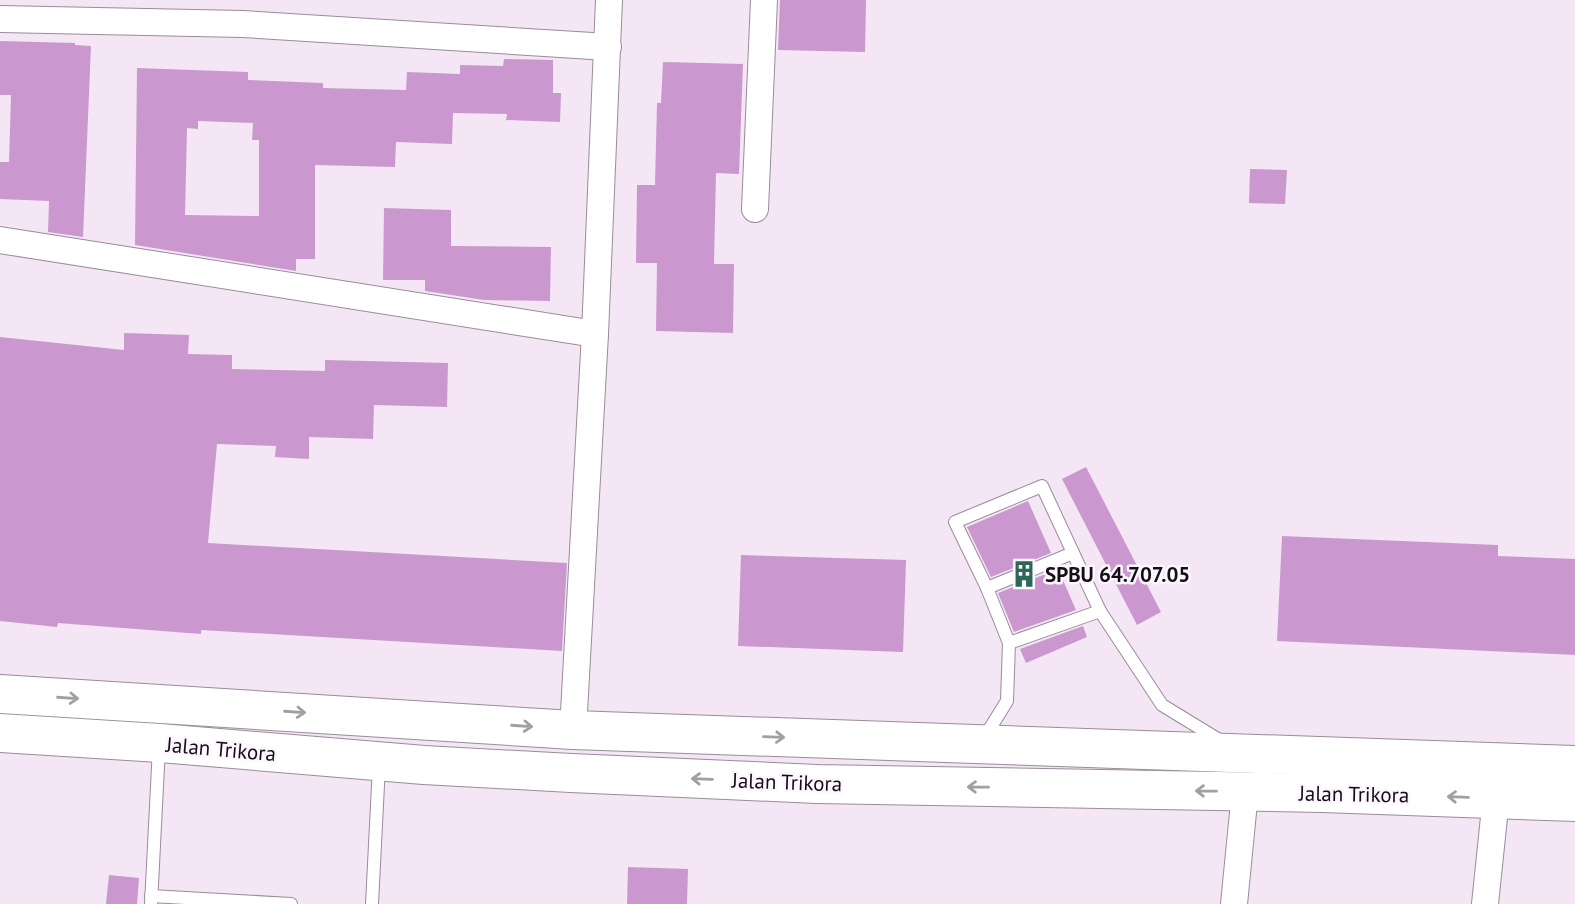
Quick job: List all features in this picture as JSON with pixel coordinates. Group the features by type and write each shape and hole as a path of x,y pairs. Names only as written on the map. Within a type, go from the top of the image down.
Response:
{"main road":[{"name":"Jalan Trikora","path":"0,694 573,730 1575,765"},
{"path":"571,773 573,730"},
{"name":"Jalan Trikora","path":"0,733 571,773 817,784 1245,792 1575,802"}],"street":[{"path":"573,730 595,334 609,0"},
{"path":"755,209 764,0"},
{"path":"0,19 244,12 608,47"},
{"path":"0,240 595,334"},
{"path":"1234,904 1245,792"},
{"path":"1485,904 1496,798"}],"lane":[{"path":"980,744 1007,701 1009,643 956,522 1042,486 1100,611 1162,705 1241,754"},
{"path":"987,588 1073,553"},
{"path":"1009,643 1100,611"},
{"path":"160,743 151,900 291,904"},
{"path":"372,904 379,761"}],"building":[{"path":"780,0 866,0 865,52 778,50"},
{"path":"0,41 75,43 91,46 83,237 48,232 49,201 0,199 0,162 9,162 11,95 0,95"},
{"path":"504,59 553,60 553,93 561,93 560,122 506,120 507,114 453,113 452,144 396,142 395,167 315,165 315,259 296,259 296,271 135,245 137,68 248,72 248,80 323,83 323,88 406,90 407,72 460,74 460,65 503,66","holes":["198,121 253,123 252,140 259,140 259,216 185,215 187,128 198,129"]},
{"path":"663,62 743,64 739,174 716,173 714,264 734,264 733,333 656,331 657,263 636,263 637,185 655,185 657,103 661,103"},
{"path":"1250,169 1287,170 1285,204 1249,203"},
{"path":"384,208 451,210 451,246 551,247 550,301 484,300 425,291 425,280 383,280"},
{"path":"124,333 189,335 188,354 232,355 232,369 325,371 325,360 448,363 447,407 374,405 373,439 309,437 309,459 275,457 276,446 217,444 208,543 567,563 562,651 201,630 201,634 58,623 57,627 0,621 0,337 124,350"},
{"path":"1086,467 1161,612 1137,625 1062,479"},
{"path":"1028,501 1051,553 991,577 967,527"},
{"path":"1282,536 1498,545 1498,556 1575,559 1575,655 1277,641"},
{"path":"741,555 906,560 903,652 738,646"},
{"path":"1058,569 1076,610 1014,632 998,593"},
{"path":"1083,626 1087,637 1026,663 1020,649"},
{"path":"628,867 688,869 687,904 627,904"},
{"path":"109,875 139,878 137,904 106,904"}],"place":[{"name":"SPBU 64.707.05","path":"1024,574"}]}
